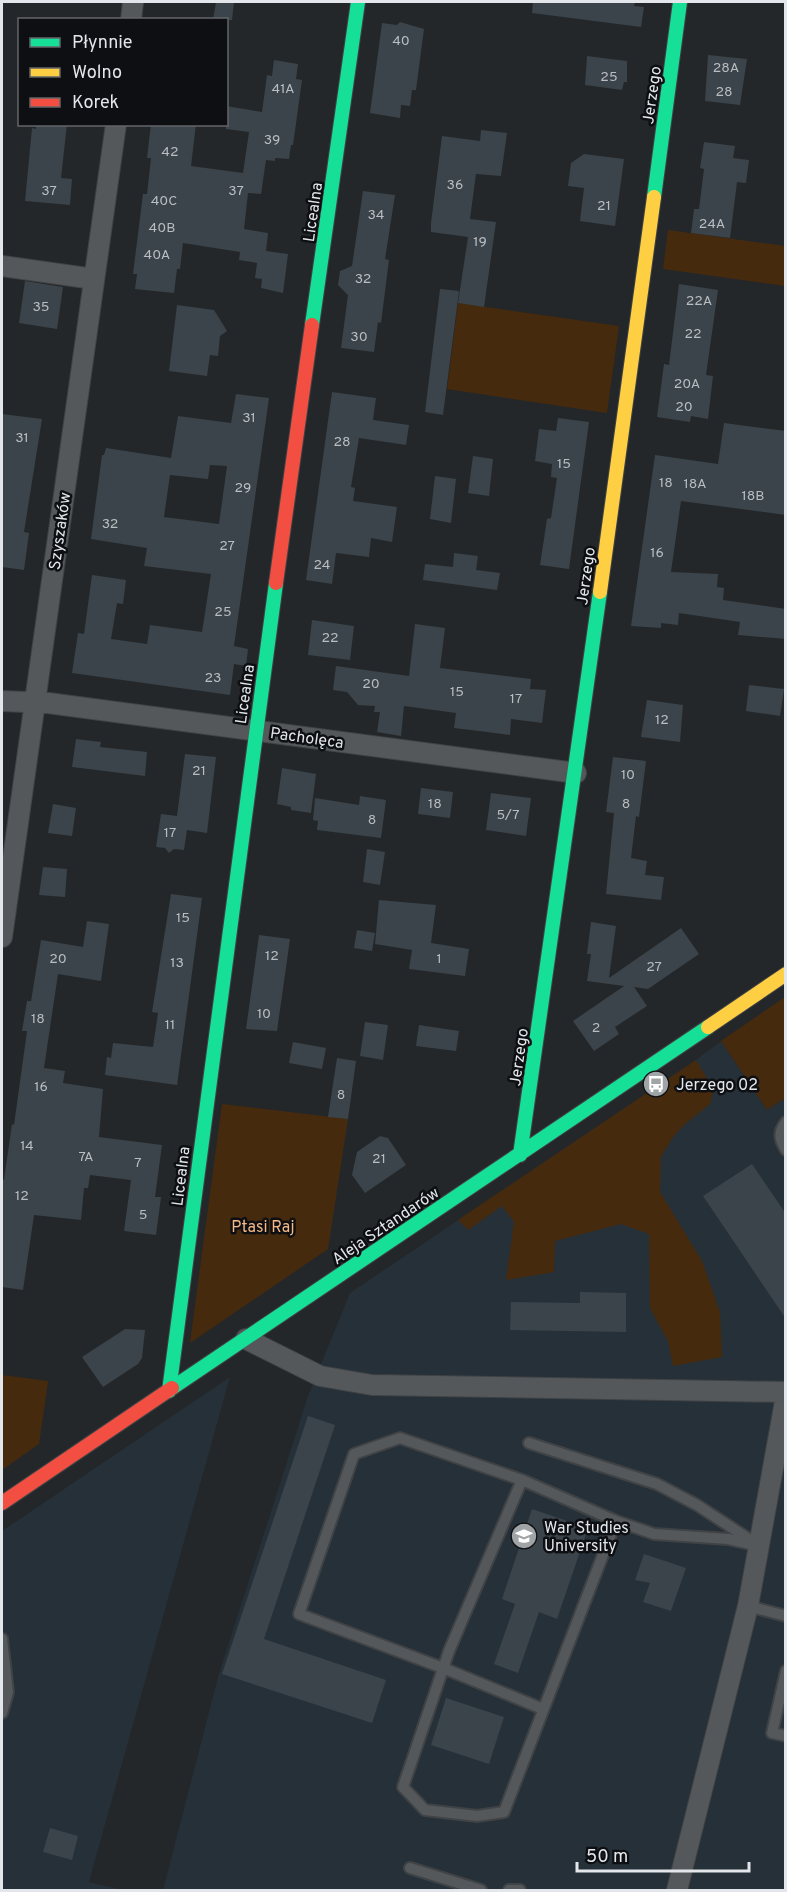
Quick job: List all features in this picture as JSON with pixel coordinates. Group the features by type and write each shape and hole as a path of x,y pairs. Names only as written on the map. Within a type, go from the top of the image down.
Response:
{"street":[{"path":"131,18 133,2"},
{"name":"Licealna","path":"169,1391 255,730 358,2"},
{"name":"Jerzego","path":"520,1155 576,773 680,2"},
{"name":"Szyszaków","path":"2,937 116,126"},
{"path":"2,266 94,279"},
{"name":"Pacholęca","path":"2,701 34,702 576,773"},
{"name":"Aleja Sztandarów","path":"2,1503 786,974"},
{"path":"246,1339 320,1376 372,1385 786,1394 748,1606 677,1890"}],"lane":[{"path":"785,1146 780,1141 780,1130 786,1122"},
{"path":"543,1709 443,1668 299,1614 354,1454 400,1438 522,1480 616,1521 654,1534 728,1539 759,1546"},
{"path":"529,1443 657,1484 697,1505 759,1546"},
{"path":"522,1480 443,1668 403,1787 425,1810 477,1816 504,1812 616,1521"},
{"path":"748,1606 786,1616"},
{"path":"2,1638 8,1692 2,1713"},
{"path":"786,1671 772,1733 786,1736"},
{"path":"410,1868 481,1890"},
{"path":"509,1890 520,1890"}],"shaded area":[{"name":"War Studies University","path":"721,1041 767,1110 785,1098 785,1890 163,1890 218,1677 308,1396 350,1293"},
{"path":"230,1377 89,1882 123,1890 2,1890 2,1531"}],"green space":[{"path":"668,230 785,246 785,286 663,269"},
{"path":"458,303 619,326 607,413 447,389"},
{"path":"785,997 785,1098 767,1110 721,1041"},
{"path":"696,1060 714,1090 710,1104 685,1124 673,1137 661,1157 660,1192 702,1261 720,1312 722,1357 673,1366 668,1341 650,1308 649,1234 621,1224 555,1241 554,1272 506,1280 514,1222 502,1206 468,1230 458,1220"},
{"name":"Ptasi Raj","path":"222,1104 348,1119 328,1249 190,1343"},
{"path":"2,1375 48,1381 39,1444 2,1470"}],"building":[{"path":"216,2 234,2 232,20 213,18"},
{"path":"533,2 635,2 634,6 644,7 641,27 532,13"},
{"path":"400,22 424,29 416,90 412,90 410,106 401,105 400,118 370,113 382,23 397,25"},
{"path":"708,55 747,59 740,105 705,101"},
{"path":"587,56 627,61 627,82 624,82 622,90 585,85"},
{"path":"274,60 298,64 296,79 302,80 293,145 291,145 289,159 266,160 261,194 248,193 244,229 268,233 266,251 288,254 283,293 261,288 262,279 255,278 257,263 239,260 240,252 183,243 174,293 135,289 137,274 133,274 143,194 147,194 151,158 147,158 151,126 196,126 191,166 243,173 249,132 226,129 228,106 262,112 267,75 272,76"},
{"path":"36,126 67,126 61,178 72,179 70,205 25,201 32,128 36,129"},
{"path":"481,130 507,133 501,176 476,174 470,219 496,222 484,307 458,303 468,237 431,232 442,136 480,141"},
{"path":"704,142 735,146 733,158 749,160 746,183 737,182 730,238 691,233 694,209 699,209 704,169 700,168"},
{"path":"584,154 624,159 615,226 580,221 584,188 568,186 571,163"},
{"path":"363,191 395,195 385,259 389,260 381,323 378,322 374,352 341,348 348,295 338,285 340,271 352,266"},
{"path":"25,281 63,287 57,329 19,323"},
{"path":"679,284 718,290 706,375 713,376 708,419 691,416 690,422 657,417 664,364 669,365"},
{"path":"440,289 459,291 443,415 425,412"},
{"path":"177,305 214,310 227,331 220,336 218,356 210,355 207,376 169,371"},
{"path":"332,392 376,398 373,420 409,425 406,445 359,438 351,487 355,488 353,501 397,507 392,542 371,538 369,557 336,553 332,584 306,580"},
{"path":"236,394 269,398 234,646 248,649 246,666 234,664 230,695 72,673 78,633 84,634 92,575 126,580 123,604 117,603 111,639 147,644 150,625 202,632 211,574 144,566 147,548 91,539 102,455 106,448 171,458 178,416 231,423","holes":["210,465 227,466 219,524 164,517 170,475 208,479"]},
{"path":"2,414 42,419 24,532 29,533 24,570 2,567"},
{"path":"558,418 589,422 569,569 540,565 547,519 551,518 557,478 551,477 552,464 535,461 539,429 556,431"},
{"path":"724,423 786,431 786,515 681,501 671,572 718,574 717,587 724,588 723,600 786,609 786,639 738,635 740,622 679,613 678,625 661,623 661,628 631,626 655,455 718,464"},
{"path":"473,456 493,459 489,496 468,493"},
{"path":"435,476 456,479 451,523 430,519"},
{"path":"454,553 478,556 476,570 500,573 497,590 423,580 425,564 453,567"},
{"path":"312,620 354,626 350,660 308,655"},
{"path":"415,624 445,628 440,668 531,679 530,689 546,690 542,723 511,719 510,735 454,728 456,713 404,706 401,736 377,732 380,712 374,712 375,706 358,705 347,692 333,690 336,666 409,676"},
{"path":"749,685 784,689 780,716 746,711"},
{"path":"647,700 683,705 680,742 641,737"},
{"path":"76,739 101,742 100,747 147,752 145,776 72,767"},
{"path":"185,754 216,757 207,833 187,830 184,850 174,849 169,853 165,848 156,847 161,814 177,816"},
{"path":"613,757 646,761 631,858 647,861 645,875 664,877 661,900 606,894 614,813 606,812"},
{"path":"282,768 316,774 311,813 291,810 291,807 277,804"},
{"path":"421,788 453,792 450,818 418,814"},
{"path":"491,793 531,798 526,836 486,830"},
{"path":"360,796 386,800 381,838 317,830 318,821 313,820 315,798 359,805"},
{"path":"53,804 76,808 72,836 48,833"},
{"path":"367,849 385,852 380,885 363,882"},
{"path":"43,867 67,869 65,897 39,895"},
{"path":"171,894 202,898 177,1085 105,1075 107,1057 111,1058 113,1043 153,1047 158,1013 152,1012"},
{"path":"379,900 436,905 431,943 469,949 465,976 409,969 412,950 375,944"},
{"path":"87,921 109,924 101,981 58,974 44,1068 65,1071 63,1083 103,1089 99,1137 162,1145 155,1197 161,1197 156,1235 124,1231 131,1180 90,1175 88,1188 84,1188 81,1220 34,1215 23,1290 2,1287 2,1179 4,1180 12,1124 14,1125 27,1031 22,1031 27,1001 31,1001 41,940 83,947"},
{"path":"591,922 616,926 609,978 681,928 699,954 648,989 634,987 647,1006 615,1027 619,1034 594,1051 573,1021 624,986 587,981 591,954 587,954"},
{"path":"357,930 375,933 372,951 354,948"},
{"path":"259,935 290,939 277,1031 246,1029"},
{"path":"365,1022 388,1025 383,1060 360,1056"},
{"path":"419,1025 459,1031 456,1051 416,1046"},
{"path":"293,1042 326,1048 322,1069 289,1063"},
{"path":"337,1058 356,1061 348,1119 328,1117"},
{"path":"380,1136 388,1138 406,1165 365,1193 352,1175 357,1152"},
{"path":"752,1164 786,1214 786,1319 703,1196"},
{"path":"580,1292 626,1293 626,1332 510,1330 511,1302 580,1303"},
{"path":"125,1329 145,1330 142,1358 138,1364 103,1387 82,1357"},
{"path":"308,1416 335,1425 264,1639 386,1680 372,1723 222,1674"},
{"path":"532,1509 588,1528 557,1619 539,1612 518,1673 494,1664 515,1604 502,1599"},
{"path":"644,1554 686,1568 671,1611 643,1602 650,1583 635,1580"},
{"path":"446,1698 504,1717 489,1764 431,1745"},
{"path":"50,1828 78,1836 72,1860 43,1852"}],"traffic: fast":[{"path":"312,325 358,2"},
{"path":"654,197 680,2"},
{"path":"169,1391 276,583"},
{"path":"520,1155 600,592"},
{"path":"172,1388 708,1027"}],"traffic: slow":[{"path":"600,592 654,197"},
{"path":"708,1027 786,974"}],"traffic: jam":[{"path":"276,583 312,325"},
{"path":"2,1503 172,1388"}],"place":[{"name":"Jerzego 02","path":"656,1084"},
{"name":"War Studies University","path":"524,1536"}]}
